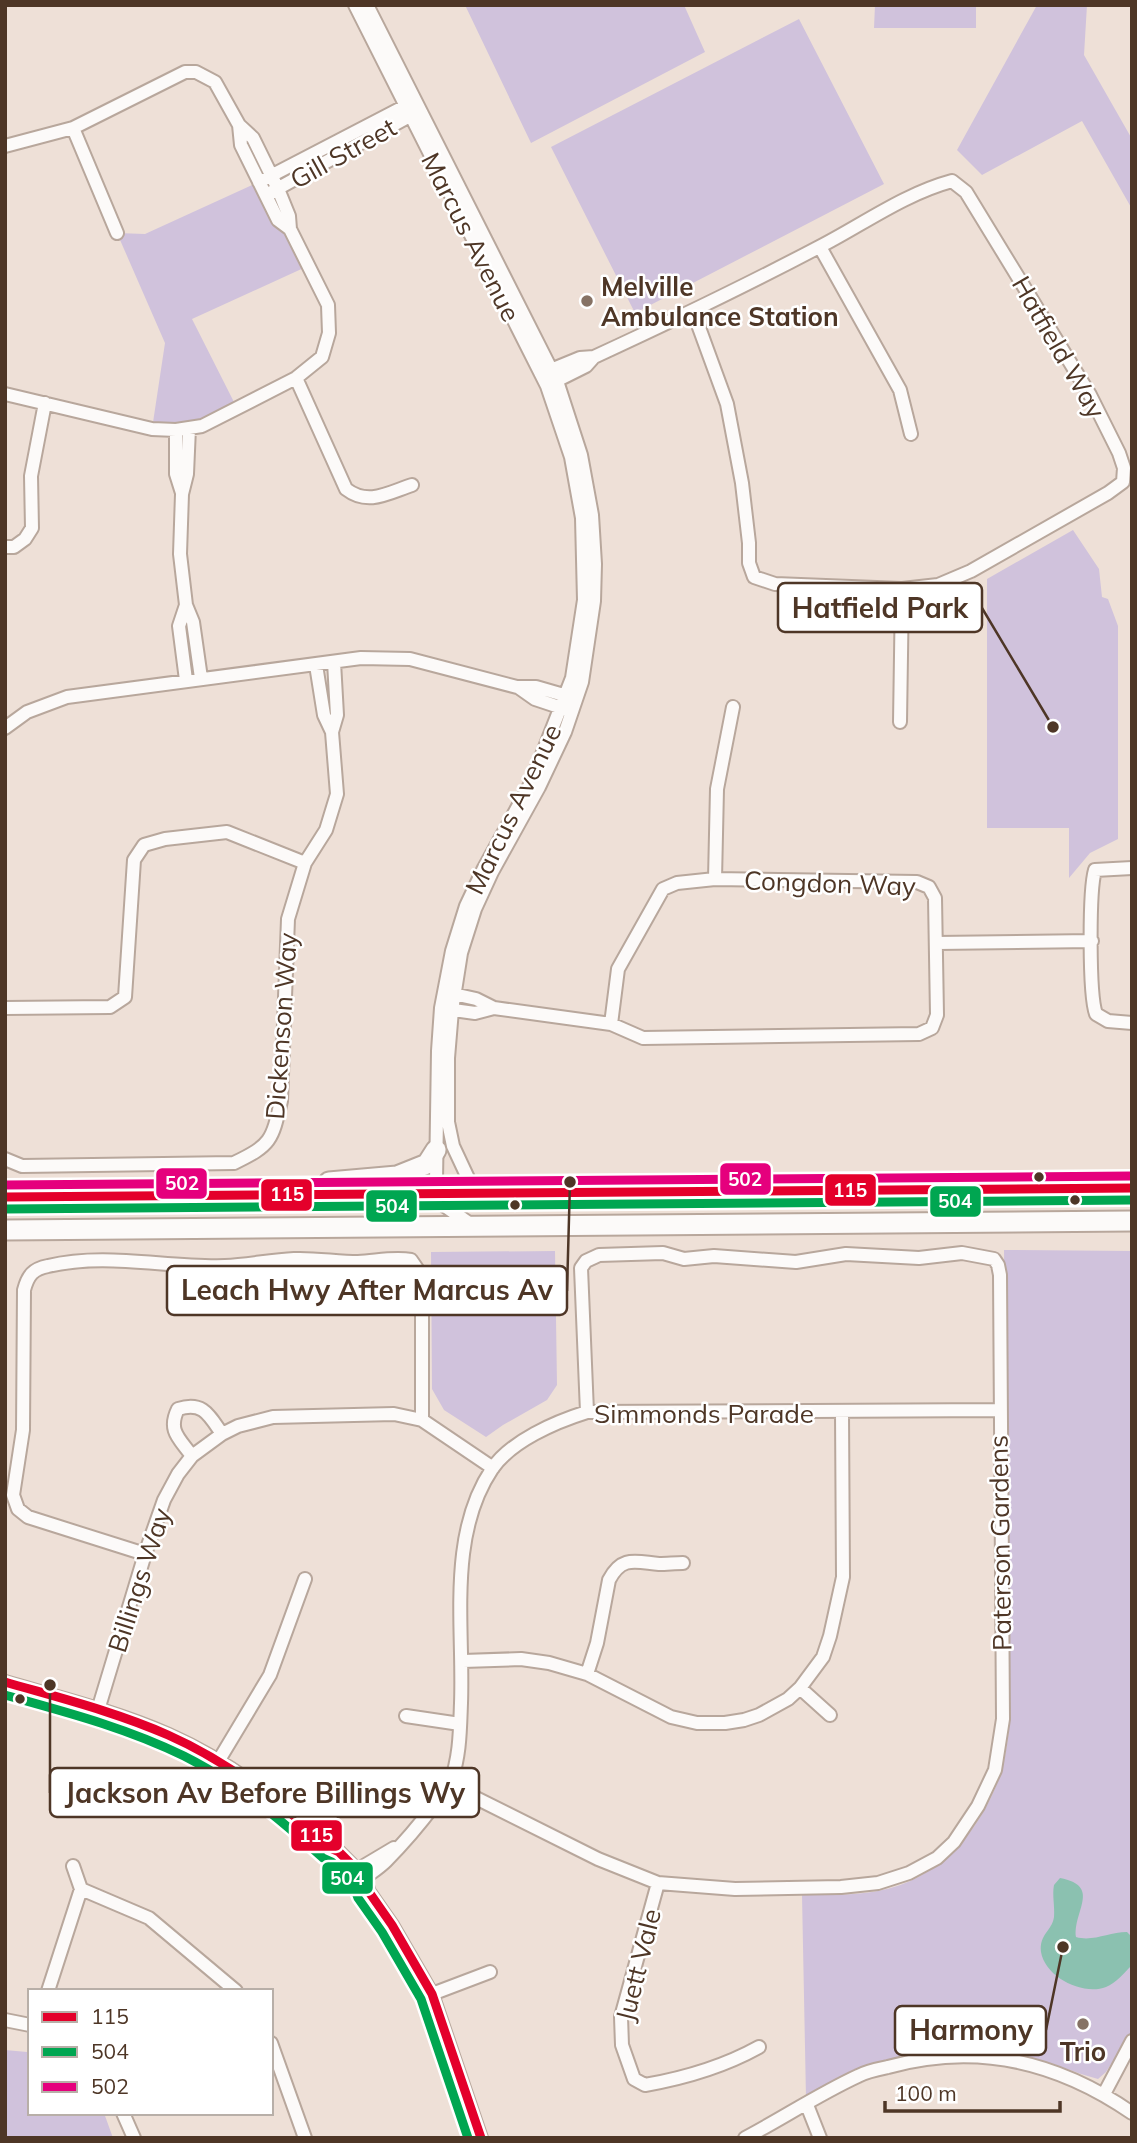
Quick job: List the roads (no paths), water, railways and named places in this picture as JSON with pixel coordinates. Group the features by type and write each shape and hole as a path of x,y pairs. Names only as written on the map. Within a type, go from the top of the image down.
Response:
{"highway":[{"path":"218,1194 259,1183 350,1181 397,1176 427,1164 436,1150"},
{"path":"5,1197 1132,1188"},
{"path":"967,1189 967,1222"},
{"path":"751,1191 774,1202 888,1203 892,1211 884,1221"},
{"path":"5,1230 1132,1220"}],"street":[{"name":"Marcus Avenue","path":"355,5 412,109 549,378 571,457 582,519 584,600 569,703 531,783 466,906 452,951 436,1150 439,1194"},
{"name":"Marcus Avenue","path":"367,5 412,109"},
{"path":"5,146 73,128 185,72 195,72 215,82 239,125 253,138 278,189 289,216 290,229 328,305 330,333 322,357 296,378 202,426 176,430 152,429 5,394"},
{"name":"Gill Street","path":"259,182 412,109"},
{"name":"Gill Street","path":"266,195 412,109"},
{"path":"239,125 241,145 259,182 278,220 290,229"},
{"path":"73,128 117,233"},
{"name":"Hatfield Way","path":"549,378 580,358 594,357 693,311 820,247 929,187 952,181 966,192 1090,395 1119,453 1124,468 1123,482 971,571 938,585 902,589 775,584 754,577 749,563 742,483 727,404 693,311"},
{"path":"820,247 900,390 911,434"},
{"path":"296,378 346,489 356,496 370,499 412,485"},
{"path":"5,547 14,547 25,539 32,528 32,476 44,403"},
{"path":"189,428 187,474 182,494 180,554 186,605 192,622 201,678"},
{"path":"176,430 176,474 182,494"},
{"path":"900,722 902,589"},
{"path":"186,605 179,626 186,680"},
{"path":"5,728 27,712 67,697 361,658 410,659 517,687 535,699 569,703"},
{"name":"Dickenson Way","path":"332,732 337,715 334,662"},
{"name":"Dickenson Way","path":"5,1159 22,1166 234,1163 260,1150 274,1131 281,1101 288,919 305,863 326,830 337,794 332,732 324,715 316,665"},
{"path":"715,879 717,789 733,707"},
{"path":"5,1009 110,1007 125,997 134,860 144,845 164,839 227,832 305,863"},
{"path":"1132,868 1095,870 1092,882 1093,999 1096,1014 1108,1021 1132,1023"},
{"name":"Congdon Way","path":"450,993 476,999 494,1008 611,1024 643,1038 919,1034 932,1028 937,1015 935,898 929,887 917,882 715,879 677,883 663,889 618,968 611,1024"},
{"path":"937,943 1092,941"},
{"name":"Congdon Way","path":"447,1009 475,1013 494,1008"},
{"name":"Marcus Avenue","path":"447,1009 449,1129 453,1146 475,1193"},
{"path":"439,1194 442,1204 473,1226"},
{"name":"Paterson Gardens","path":"450,1785 586,1854 658,1883 735,1889 820,1888 878,1883 909,1873 937,1858 954,1842 978,1806 995,1770 1003,1719 1000,1275 994,1259 962,1253 919,1258 846,1254 796,1262 714,1256 684,1259 663,1253 599,1255 586,1261 581,1268 587,1412"},
{"path":"145,1554 28,1517 18,1509 13,1495 23,1430 24,1290 27,1277 33,1271 63,1263 112,1259 225,1266 296,1259 346,1262 398,1257 411,1260 422,1276 422,1420"},
{"path":"192,1456 174,1432 173,1419 178,1409 190,1405 198,1407 208,1414 222,1434"},
{"name":"Simmonds Parade","path":"357,1876 400,1845 418,1827 450,1785 458,1753 460,1724 463,1661 461,1568 464,1535 493,1468 516,1447 539,1431 587,1412 999,1410"},
{"path":"463,1661 521,1658 550,1663 587,1674 671,1717 697,1723 725,1723 759,1715 788,1699 800,1688 823,1657 843,1577 842,1412"},
{"name":"Billings Way","path":"98,1710 164,1500 178,1474 192,1456 222,1434 238,1426 273,1417 394,1414 422,1420 493,1468"},
{"path":"587,1674 597,1643 609,1580 614,1570 625,1563 636,1561 683,1563"},
{"path":"219,1760 270,1675 305,1578"},
{"path":"5,1682 158,1730 219,1760 281,1802 330,1848 333,1858 357,1876 369,1892 402,1941 432,1994 481,2138"},
{"path":"800,1688 830,1715"},
{"path":"406,1716 460,1724"},
{"path":"49,1989 81,1889 73,1866"},
{"name":"Juett Vale","path":"658,1883 621,2017 622,2045 634,2079 645,2085 677,2078 732,2062 759,2047"},
{"path":"81,1889 149,1918 234,1989"},
{"path":"432,1994 490,1972"},
{"path":"5,2020 28,2025"},
{"path":"1104,2094 1132,2041"},
{"path":"273,2048 306,2138"},
{"path":"745,2138 859,2075 928,2056 979,2056 1010,2060 1049,2070 1104,2094 1132,2113"},
{"path":"807,2105 820,2138"},
{"path":"124,2115 134,2138"}],"water":[{"path":"1060,1878 1073,1882 1083,1893 1076,1937 1089,1938 1127,1932 1132,1937 1131,1966 1106,1987 1087,1989 1066,1982 1044,1961 1041,1946 1053,1922 1054,1885"}],"place":[{"name":"Melville Ambulance Station","path":"587,301"},
{"name":"Hatfield Park","path":"1053,727"},
{"name":"Leach Hwy After Marcus Av","path":"570,1182"},
{"name":"Jackson Av Before Billings Wy","path":"50,1685"},
{"name":"Harmony","path":"1063,1947"},
{"name":"Trio","path":"1083,2024"}]}
